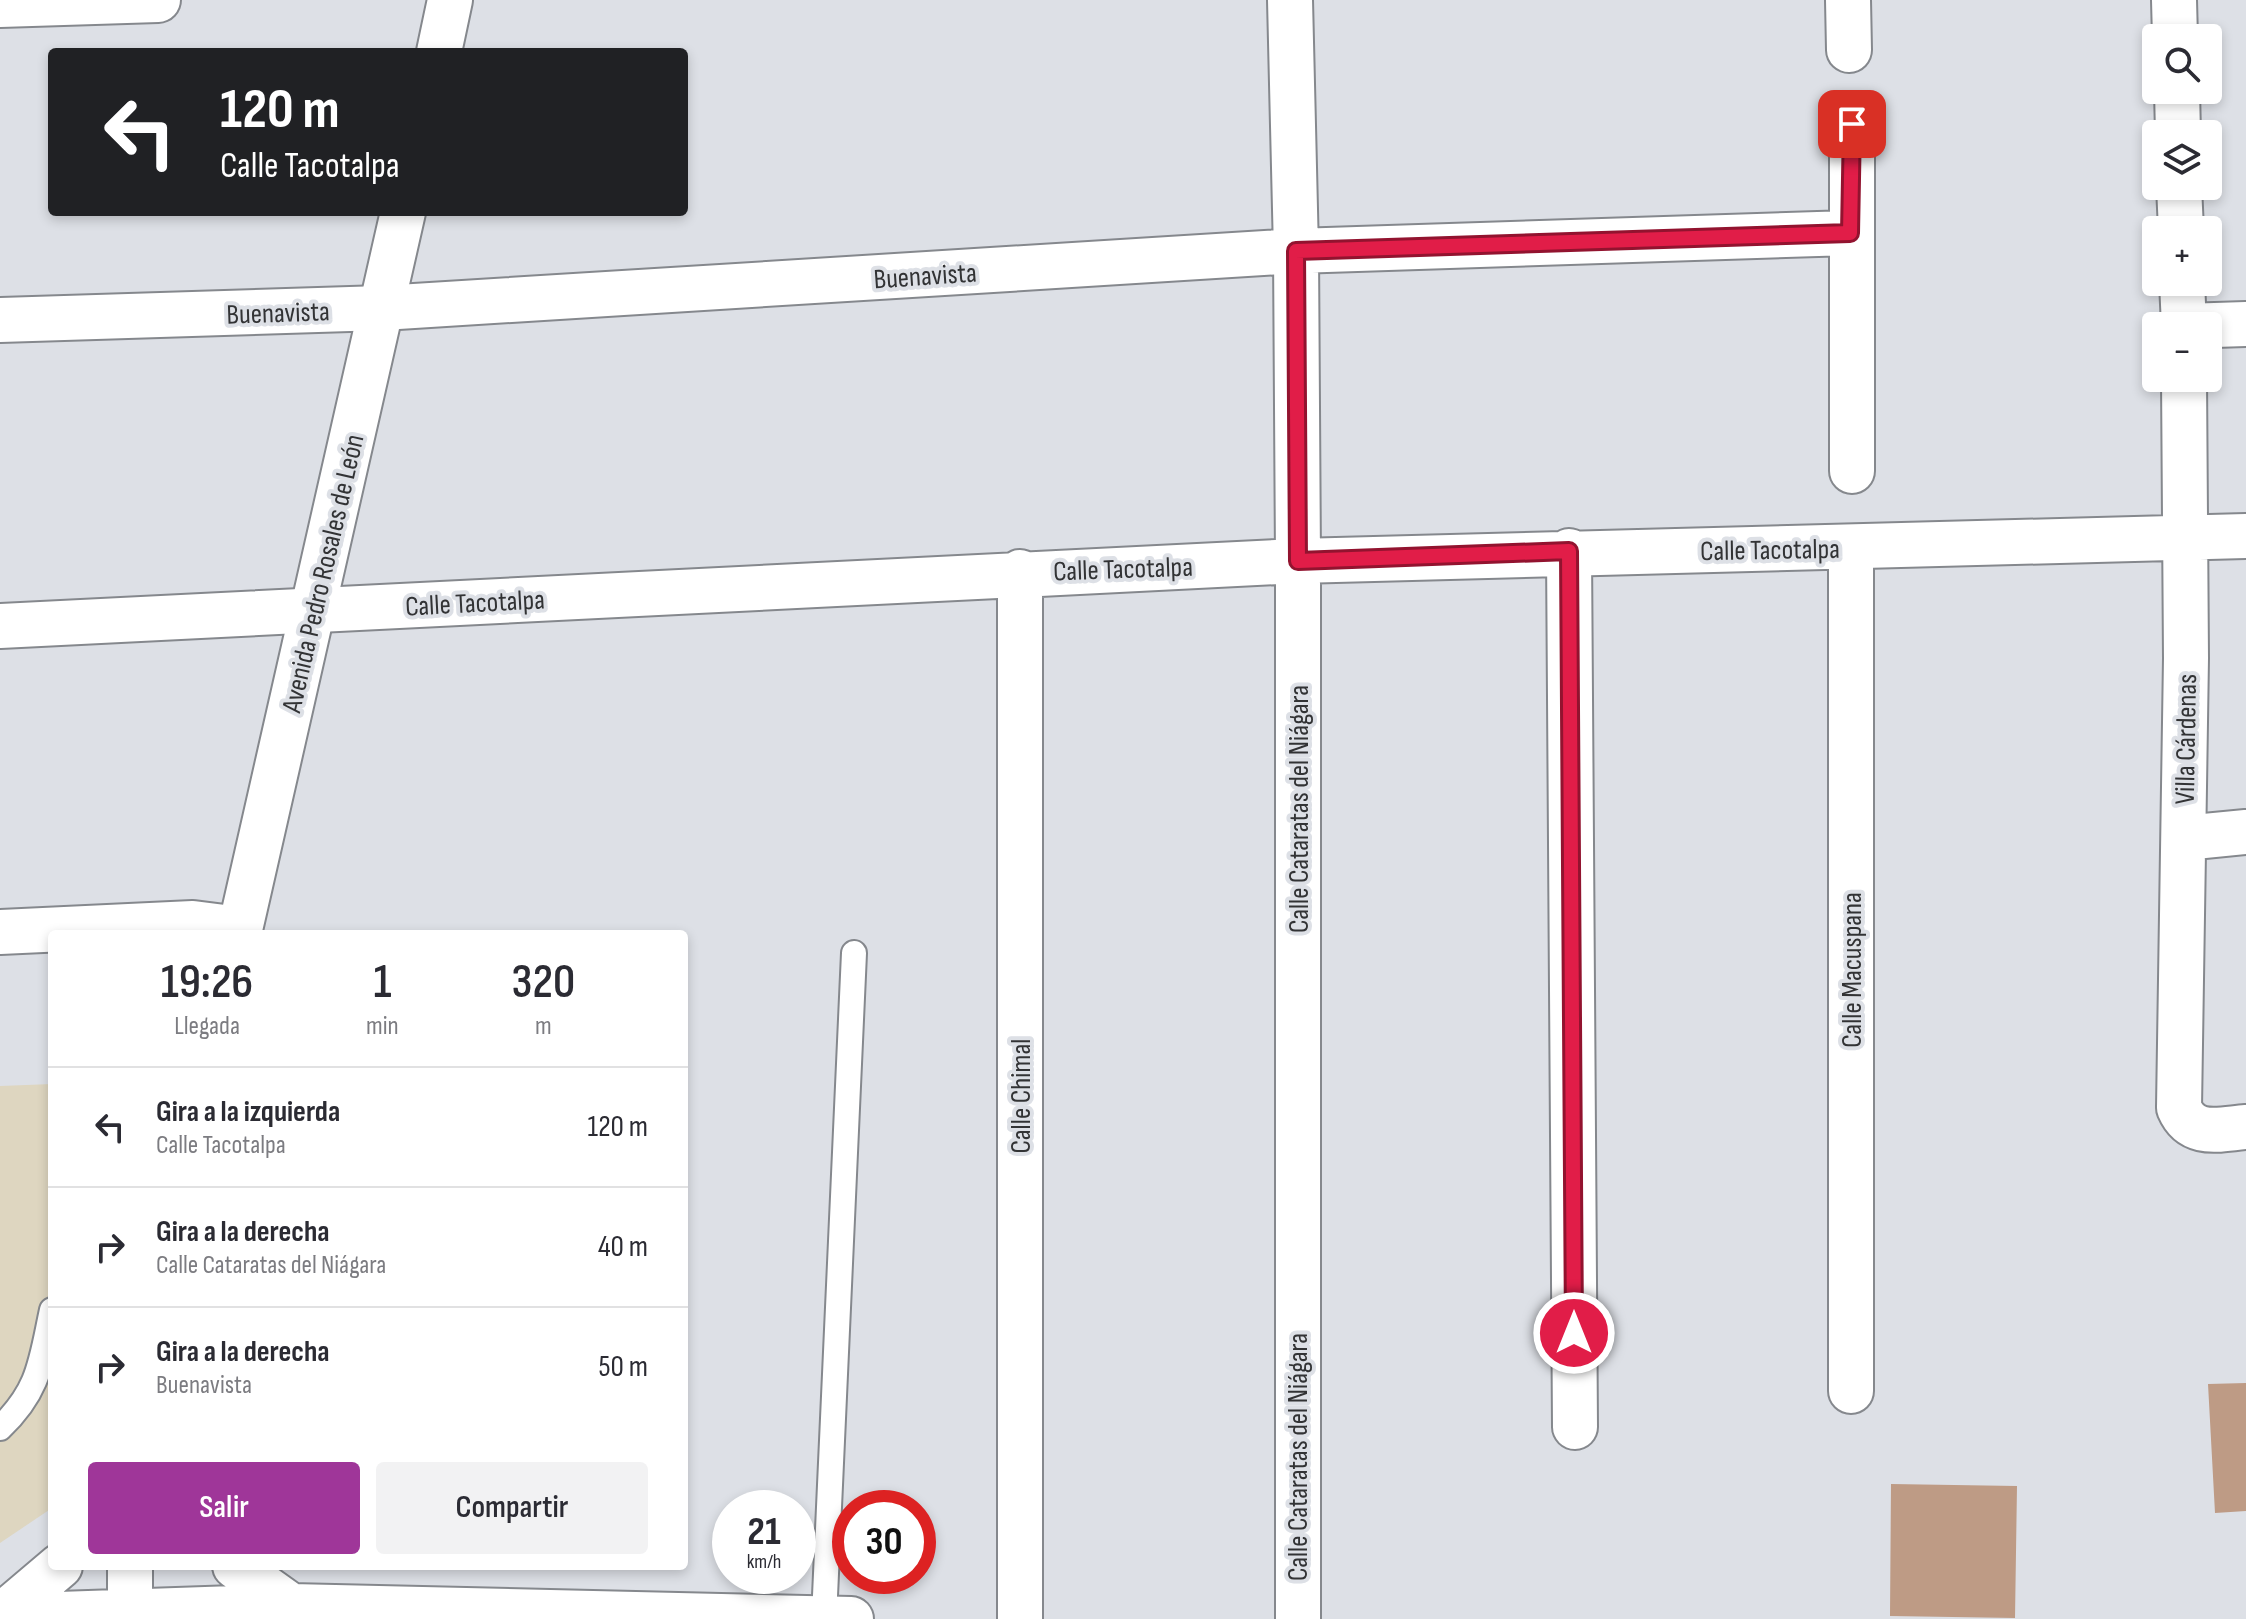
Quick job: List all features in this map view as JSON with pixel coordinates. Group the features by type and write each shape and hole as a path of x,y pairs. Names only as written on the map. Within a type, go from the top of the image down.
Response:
{"street":[{"path":"0,5 158,0"},
{"path":"440,48 450,0"},
{"name":"Calle Cataratas del Niágara","path":"1290,0 1296,251 1298,561 1298,1619"},
{"path":"1848,0 1849,50"},
{"path":"2174,0 2175,24"},
{"path":"1852,124 1852,471"},
{"name":"Avenida Pedro Rosales de León","path":"240,930 402,216"},
{"name":"Buenavista","path":"0,320 382,308 1296,251 1850,233"},
{"path":"2222,325 2246,324"},
{"name":"Villa Cárdenas","path":"2184,392 2184,838 2179,1108 2187,1123 2198,1130 2246,1127"},
{"name":"Calle Tacotalpa","path":"0,626 314,612 1020,572 1569,551 1851,548 2246,536"},
{"name":"Calle Macuspana","path":"1851,548 1851,1391"},
{"path":"1569,551 1575,1427"},
{"name":"Calle Chimal","path":"1020,572 1020,1619"},
{"path":"2184,838 2246,832"},
{"path":"0,932 193,923 230,930"},
{"path":"0,1616 55,1570"},
{"path":"130,1570 130,1616"},
{"path":"237,1570 258,1612"},
{"path":"0,1616 258,1612 851,1619"}],"lane":[{"path":"824,1618 854,953"},
{"path":"0,1428 16,1413 37,1381 48,1329"}],"shaded area":[{"path":"48,1084 48,1511 0,1543 0,1086"}],"building":[{"path":"2246,1383 2246,1511 2215,1513 2208,1384"},
{"path":"1891,1484 2017,1486 2015,1618 1890,1616"}],"route":[{"path":"1574,1333 1569,551 1298,561 1296,251 1850,233 1852,124"}]}
